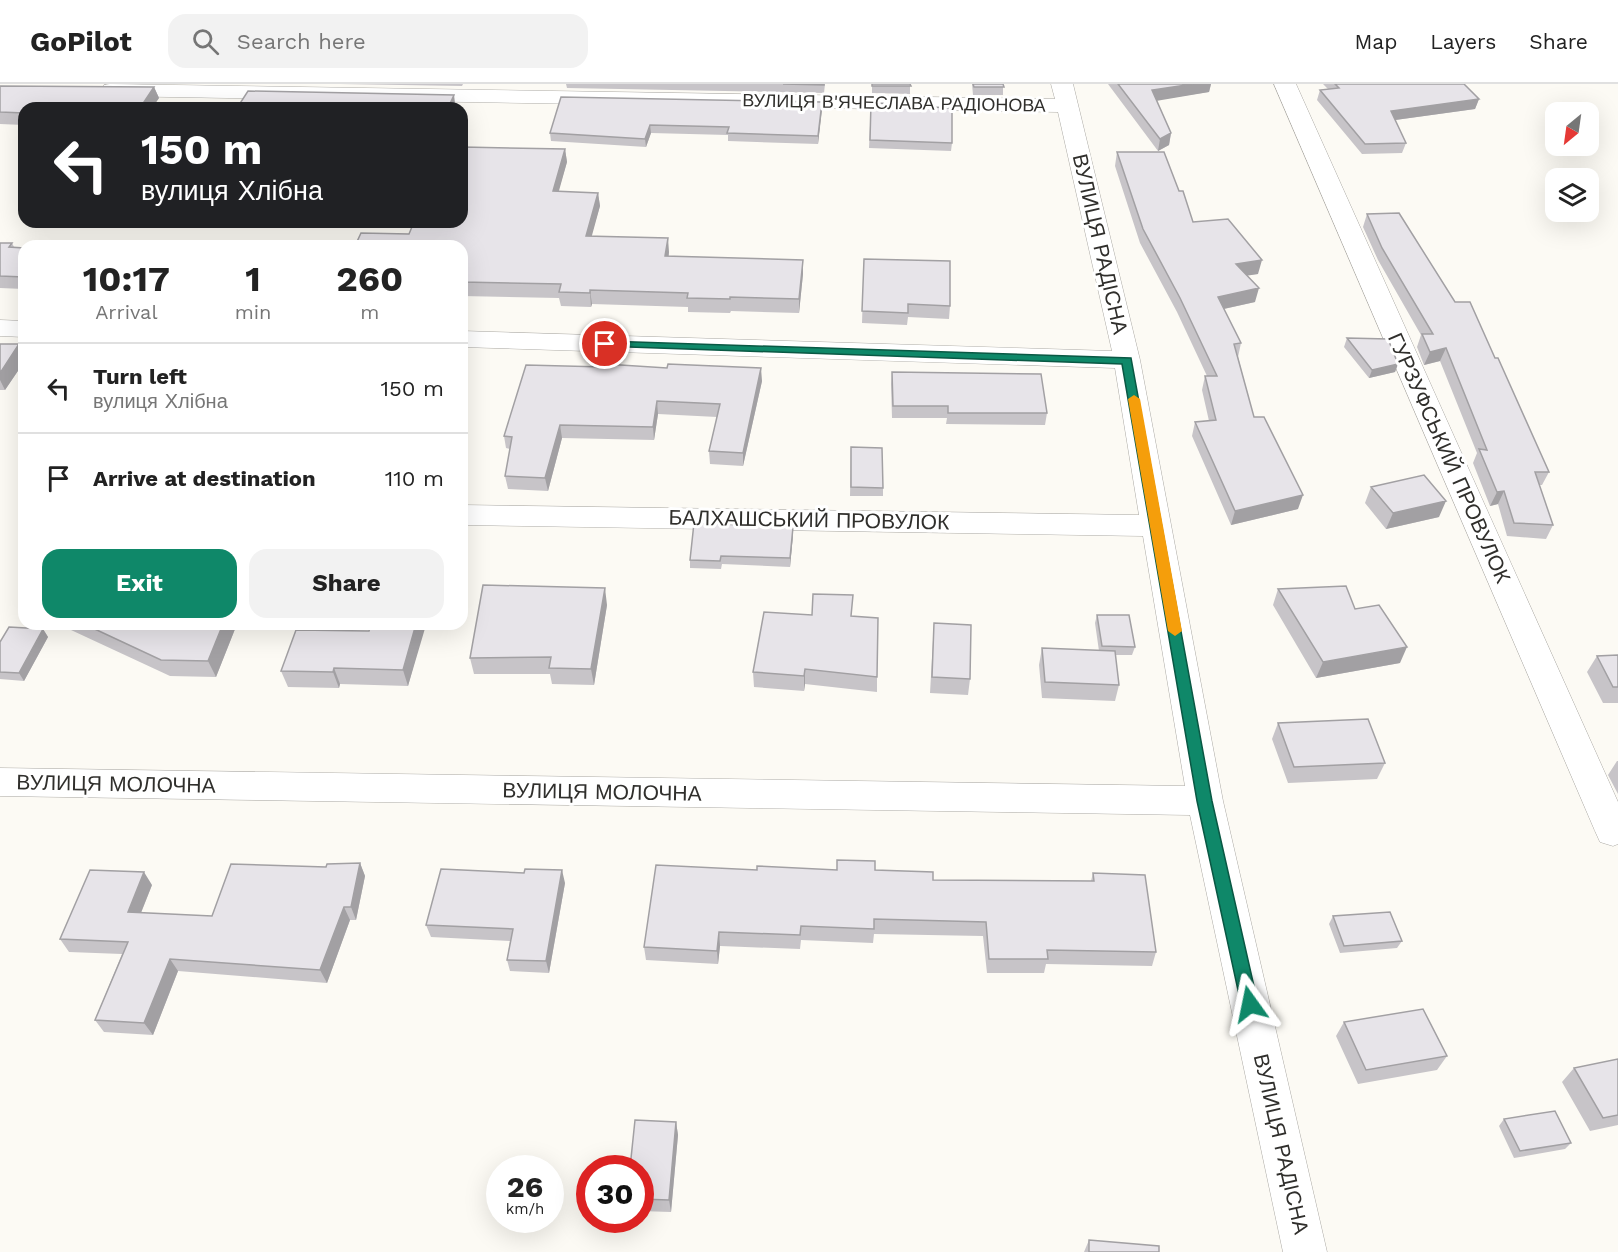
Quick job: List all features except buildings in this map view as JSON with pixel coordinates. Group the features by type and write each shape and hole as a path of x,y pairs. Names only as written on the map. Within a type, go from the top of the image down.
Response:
{"street":[{"name":"ГУРЗУФСЬКИЙ ПРОВУЛОК","path":"1285,84 1613,831"},
{"name":"ВУЛИЦЯ В'ЯЧЕСЛАВА РАДІОНОВА","path":"94,90 283,88 1065,95"},
{"name":"ВУЛИЦЯ РАДІСНА","path":"1065,95 1127,360 1205,801 1305,1252"},
{"path":"0,328 18,329"},
{"path":"468,339 1127,360"},
{"name":"БАЛХАШСЬКИЙ ПРОВУЛОК","path":"468,515 1156,526"},
{"name":"ВУЛИЦЯ МОЛОЧНА","path":"0,782 1205,801"}],"slow traffic":[{"path":"1134,399 1175,631"}],"route":[{"path":"605,344 1127,360 1205,801 1250,1004"}]}
